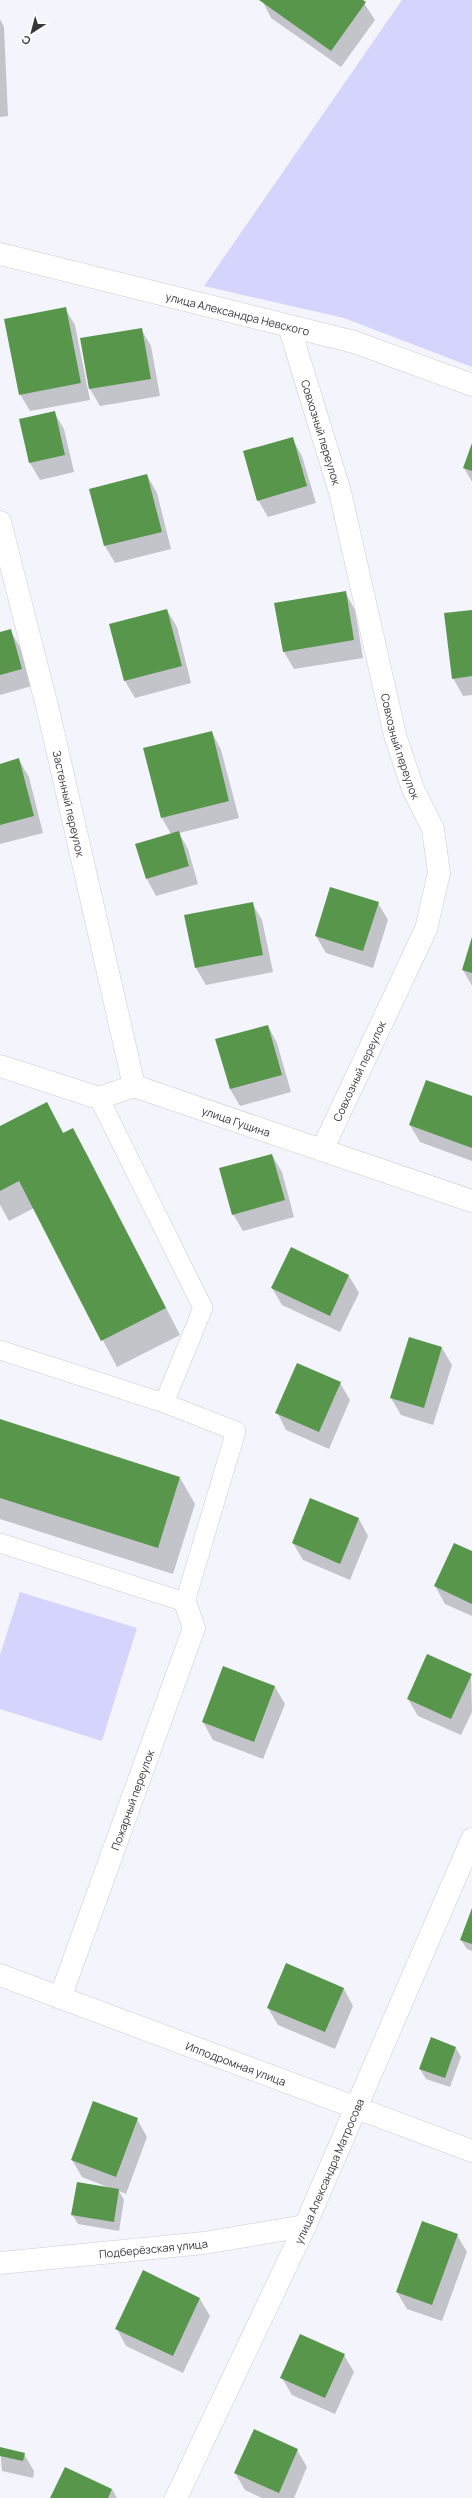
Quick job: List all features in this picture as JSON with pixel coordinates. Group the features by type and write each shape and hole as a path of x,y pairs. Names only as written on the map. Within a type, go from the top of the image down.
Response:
{"street":[{"name":"улица Александра Невского","path":"0,254 354,342 472,385"},
{"name":"Совхозный переулок","path":"289,326 340,492 395,735 413,789 433,829 439,873 426,929 322,1150"},
{"name":"Застенный переулок","path":"0,522 49,714 134,1086"},
{"path":"0,1066 99,1098 134,1086"},
{"name":"улица Гущина","path":"134,1086 472,1201"},
{"name":"Пожарный переулок","path":"60,1998 194,1628 185,1602"},
{"name":"улица Александра Матросова","path":"176,2498 305,2226 355,2106 472,1839"},
{"name":"Ипподромная улица","path":"0,1975 355,2106 472,2151"},
{"name":"Подберёзская улица","path":"0,2263 204,2243 305,2226"}],"lane":[{"path":"99,1098 203,1308 164,1403"},
{"path":"0,1350 164,1403 236,1431 185,1602 0,1544"}],"shaded area":[{"path":"402,0 472,0 472,367 344,318 204,286"},
{"path":"20,1592 137,1628 102,1741 0,1709 0,1655"}],"building":[{"path":"259,0 363,0 366,2 331,51"},
{"path":"66,307 81,383 19,395 4,319"},
{"path":"142,328 151,379 89,389 80,338"},
{"path":"55,411 65,455 29,463 19,419"},
{"path":"293,437 307,486 257,501 243,451"},
{"path":"472,443 472,471 463,468"},
{"path":"147,474 162,532 104,546 89,489"},
{"path":"346,591 354,640 283,652 274,603"},
{"path":"167,609 182,666 124,681 109,624"},
{"path":"472,610 472,676 452,679 444,613"},
{"path":"11,629 22,669 0,675 0,632"},
{"path":"212,731 229,801 161,818 143,748"},
{"path":"19,758 34,816 0,825 0,764"},
{"path":"179,831 189,866 146,879 135,844"},
{"path":"330,887 379,902 363,951 315,936"},
{"path":"253,902 263,955 195,968 184,915"},
{"path":"472,937 472,973 462,970"},
{"path":"268,1025 282,1075 230,1089 215,1039"},
{"path":"426,1080 472,1096 472,1148 409,1125"},
{"path":"47,1102 63,1133 73,1128 166,1308 101,1341 19,1181 0,1191 0,1126"},
{"path":"272,1154 285,1200 232,1215 219,1168"},
{"path":"291,1247 349,1275 330,1316 271,1288"},
{"path":"409,1337 442,1347 424,1408 390,1398"},
{"path":"297,1363 341,1382 319,1432 275,1413"},
{"path":"0,1419 180,1477 158,1548 0,1498"},
{"path":"310,1498 359,1518 340,1564 292,1543"},
{"path":"454,1543 472,1551 472,1604 434,1586"},
{"path":"427,1654 472,1674 451,1719 407,1699"},
{"path":"223,1666 275,1686 254,1742 202,1722"},
{"path":"472,1908 472,1944 460,1940"},
{"path":"286,1963 344,1988 325,2032 267,2008"},
{"path":"431,2037 456,2047 445,2078 419,2069"},
{"path":"93,2101 138,2118 116,2177 71,2160"},
{"path":"77,2182 119,2189 114,2222 71,2215"},
{"path":"422,2221 458,2234 432,2305 396,2292"},
{"path":"143,2270 200,2298 173,2356 115,2329"},
{"path":"300,2334 345,2354 325,2398 280,2378"},
{"path":"254,2429 298,2449 279,2493 234,2473"},
{"path":"0,2447 25,2453 23,2461 0,2456"},
{"path":"65,2467 112,2489 108,2498 50,2498"}]}
